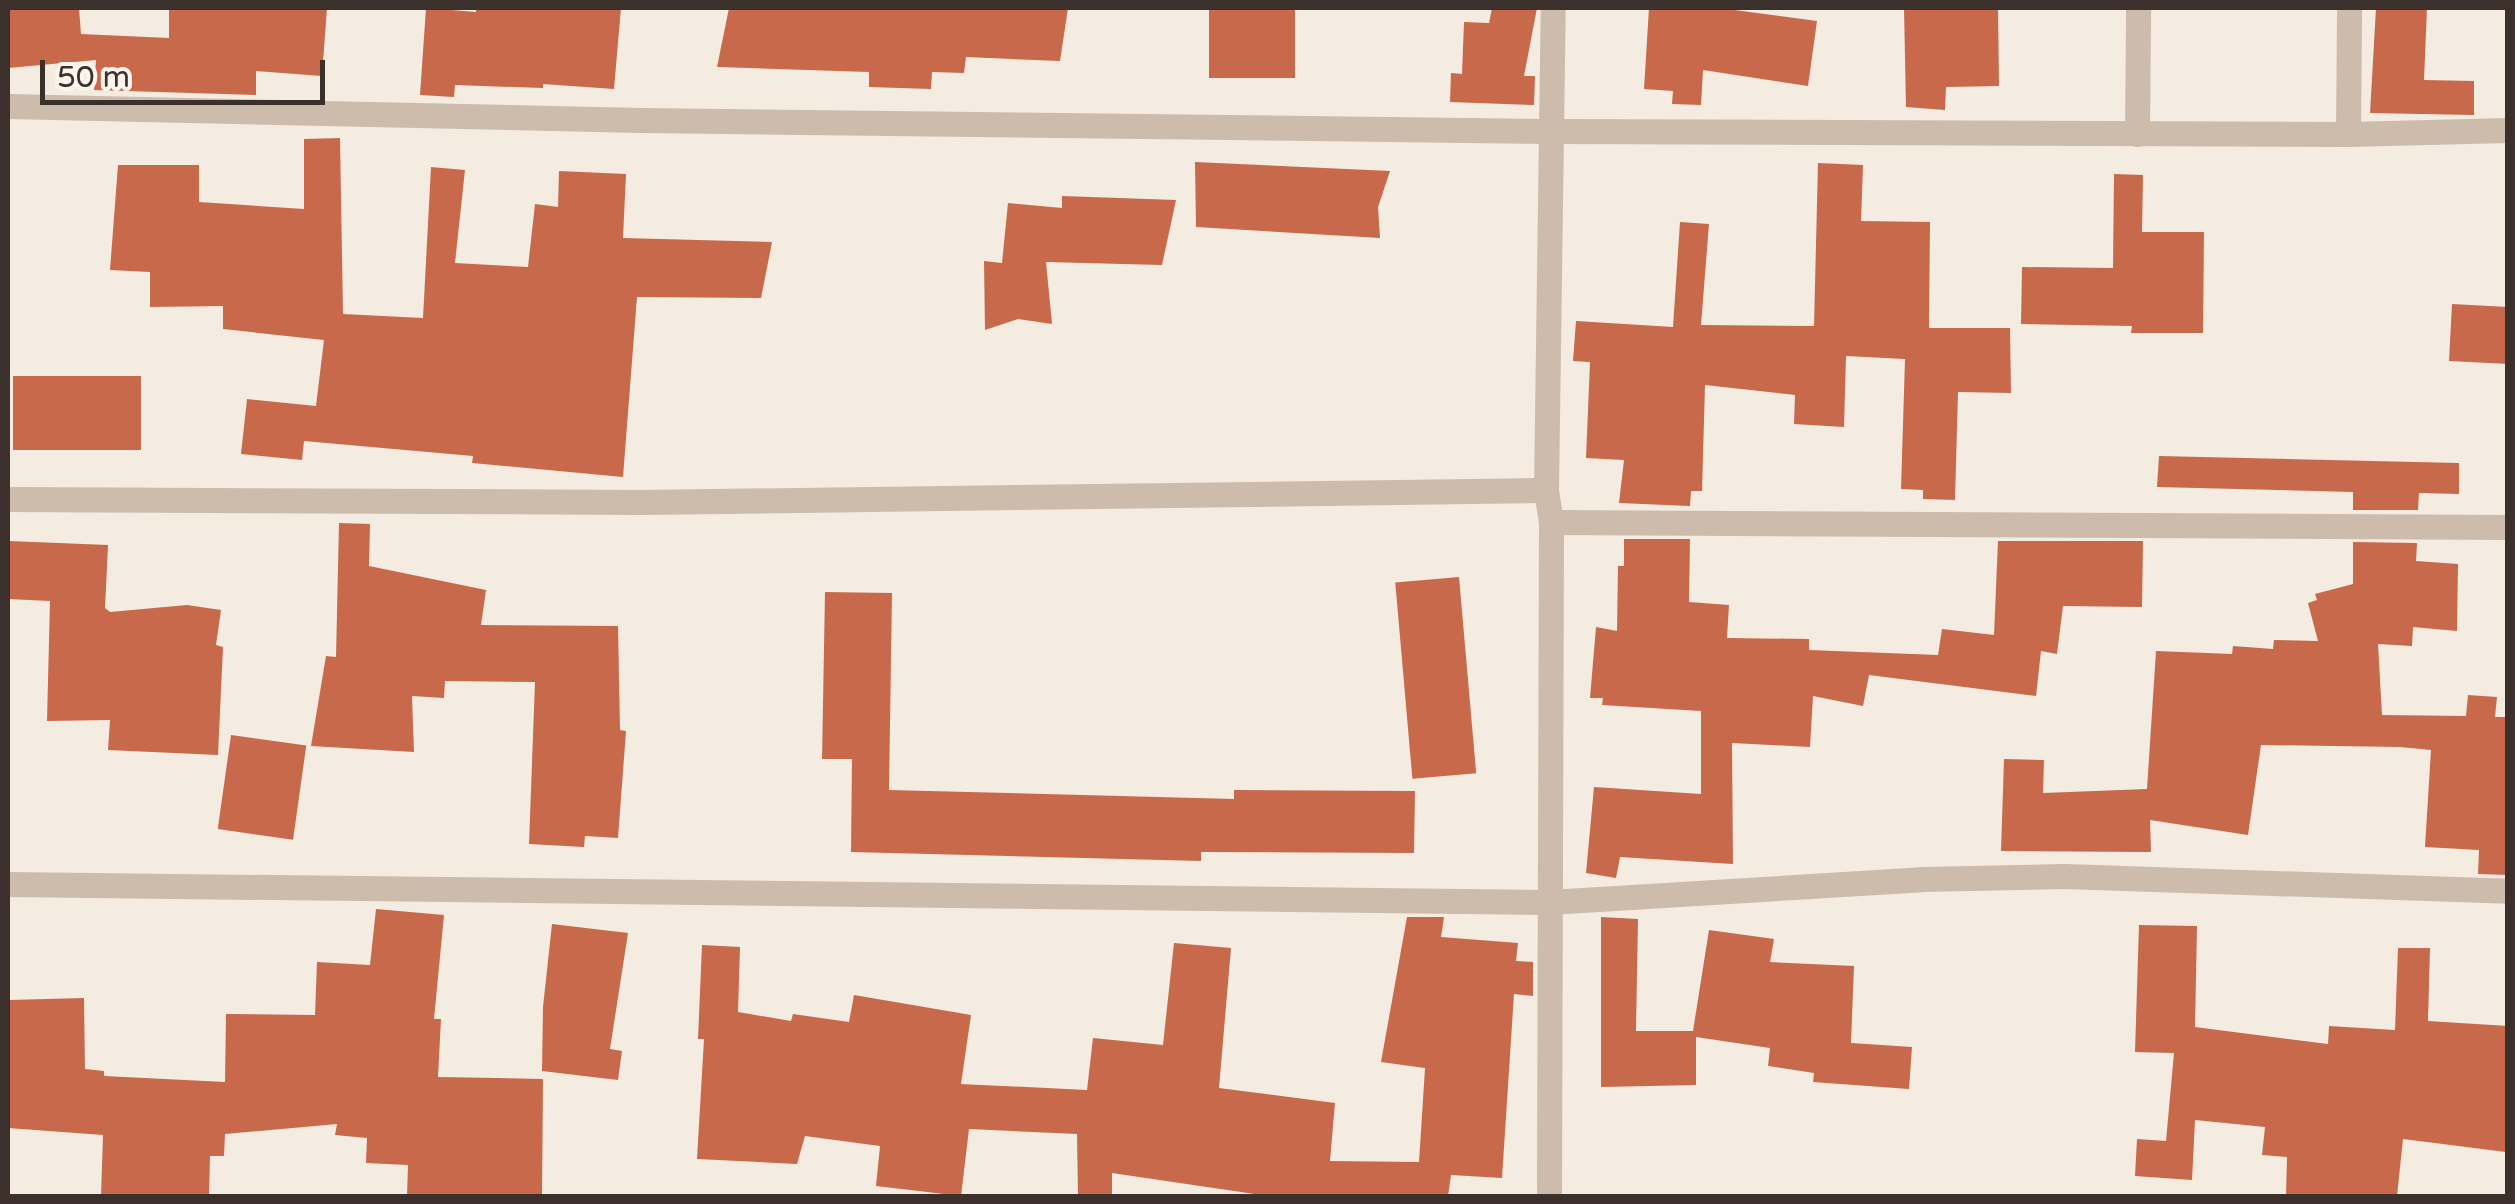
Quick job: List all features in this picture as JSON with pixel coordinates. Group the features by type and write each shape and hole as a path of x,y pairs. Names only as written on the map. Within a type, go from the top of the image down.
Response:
{"street":[{"path":"1549,1196 1551,522 1546,490 1553,8"},
{"path":"2137,134 2138,8"},
{"path":"2348,8 2348,134"},
{"path":"8,106 640,120 1553,131 2348,134 2508,130"},
{"path":"8,499 641,502 1546,490"},
{"path":"1551,522 2508,528"},
{"path":"8,884 1550,902 1921,879 2064,876 2508,891"}],"building":[{"path":"8,8 79,8 81,34 169,38 169,8 327,8 322,76 256,71 256,95 94,90 96,60 8,68"},
{"path":"426,8 476,12 476,8 621,8 614,89 543,84 543,88 455,85 454,97 420,95"},
{"path":"729,8 1068,8 1060,61 966,57 964,73 932,72 931,89 869,87 869,72 717,67"},
{"path":"1209,8 1295,8 1295,78 1209,78"},
{"path":"1492,8 1537,8 1524,76 1535,76 1534,105 1450,102 1451,73 1462,74 1464,22 1489,23"},
{"path":"1649,8 1719,8 1817,21 1808,86 1703,70 1701,105 1672,104 1673,91 1644,89"},
{"path":"1904,8 1998,8 1999,86 1946,87 1945,110 1906,107"},
{"path":"2376,8 2427,8 2424,80 2474,81 2474,115 2370,113"},
{"path":"340,138 343,314 423,318 431,167 465,170 455,263 528,267 535,204 558,207 559,171 626,174 623,238 772,242 761,298 637,297 623,477 472,463 473,456 304,441 302,460 241,454 247,399 316,406 324,340 223,329 223,306 150,307 150,272 110,270 118,165 199,165 199,202 304,209 304,139"},
{"path":"1195,162 1390,171 1378,207 1380,238 1196,227"},
{"path":"1818,163 1863,165 1861,221 1930,222 1929,328 2010,328 2011,393 1958,392 1955,500 1923,499 1923,490 1901,489 1905,359 1846,356 1844,427 1794,424 1795,395 1705,385 1702,491 1691,491 1690,506 1619,503 1624,460 1586,458 1590,362 1573,361 1576,321 1673,327 1680,222 1709,224 1701,325 1814,326"},
{"path":"2114,174 2143,175 2142,232 2204,232 2203,333 2131,333 2132,326 2021,324 2022,267 2113,268"},
{"path":"1062,196 1176,200 1162,265 1046,262 1052,324 1018,319 985,330 984,261 1002,263 1008,203 1062,208"},
{"path":"2452,304 2508,307 2505,364 2449,361"},
{"path":"13,376 141,376 141,450 13,450"},
{"path":"2159,456 2459,463 2459,494 2419,493 2418,510 2353,510 2353,492 2157,487"},
{"path":"339,523 370,524 369,566 486,590 481,625 618,626 620,730 626,731 618,838 585,836 584,847 529,844 535,682 445,681 444,698 412,696 414,752 311,746 326,656 336,657"},
{"path":"1624,539 1690,539 1689,602 1729,605 1727,638 1809,639 1809,650 1938,655 1942,629 1994,635 1998,541 2143,541 2142,607 2063,606 2057,654 2041,651 2036,696 1869,675 1863,706 1813,696 1810,747 1732,743 1733,864 1620,857 1616,878 1586,873 1594,787 1701,794 1701,711 1602,705 1603,698 1590,698 1596,627 1617,631 1618,566 1624,566"},
{"path":"9,541 108,545 105,608 110,612 187,605 221,610 216,645 223,647 218,755 108,750 110,720 47,721 50,601 8,599"},
{"path":"2353,542 2417,543 2416,561 2458,564 2457,631 2413,627 2412,646 2378,644 2382,715 2466,716 2468,695 2497,697 2495,717 2508,717 2508,875 2478,874 2479,850 2425,847 2431,750 2400,747 2261,745 2248,835 2150,820 2151,852 2001,851 2004,759 2044,760 2043,793 2147,789 2156,651 2232,654 2233,646 2273,649 2274,640 2318,641 2308,603 2317,600 2315,594 2353,584"},
{"path":"1459,577 1476,773 1412,779 1395,583"},
{"path":"825,592 892,593 889,790 1234,799 1234,790 1415,791 1414,853 1201,852 1201,861 851,852 852,759 822,759"},
{"path":"231,735 306,746 293,840 218,829"},
{"path":"376,909 444,915 434,1019 441,1019 438,1077 543,1079 542,1196 407,1196 408,1165 366,1163 367,1138 335,1135 337,1124 225,1134 224,1156 210,1156 209,1196 101,1196 103,1135 8,1128 9,1000 84,998 85,1069 104,1071 104,1076 225,1082 226,1014 315,1015 317,962 370,965"},
{"path":"1407,917 1444,917 1441,937 1518,943 1516,961 1533,962 1533,996 1514,994 1502,1178 1451,1175 1448,1196 1268,1196 1112,1173 1112,1196 1078,1196 1077,1134 969,1129 961,1196 876,1186 880,1146 805,1136 797,1164 697,1159 704,1039 698,1039 702,945 740,947 738,1012 791,1021 793,1014 849,1022 854,995 971,1015 961,1084 1087,1090 1093,1038 1163,1045 1174,943 1231,948 1219,1088 1335,1103 1330,1161 1419,1162 1425,1068 1381,1062"},
{"path":"1601,917 1638,919 1636,1031 1693,1031 1709,930 1774,939 1770,962 1854,966 1851,1043 1912,1047 1909,1089 1813,1082 1814,1073 1768,1066 1770,1048 1696,1037 1696,1085 1601,1087"},
{"path":"552,924 628,933 610,1049 622,1051 618,1080 542,1071 543,1007"},
{"path":"2139,925 2197,926 2195,1027 2328,1044 2329,1026 2395,1030 2398,948 2430,948 2428,1021 2508,1026 2506,1152 2403,1139 2397,1196 2286,1196 2287,1157 2262,1155 2265,1127 2195,1120 2192,1180 2135,1176 2137,1139 2166,1141 2174,1053 2135,1052"}]}
